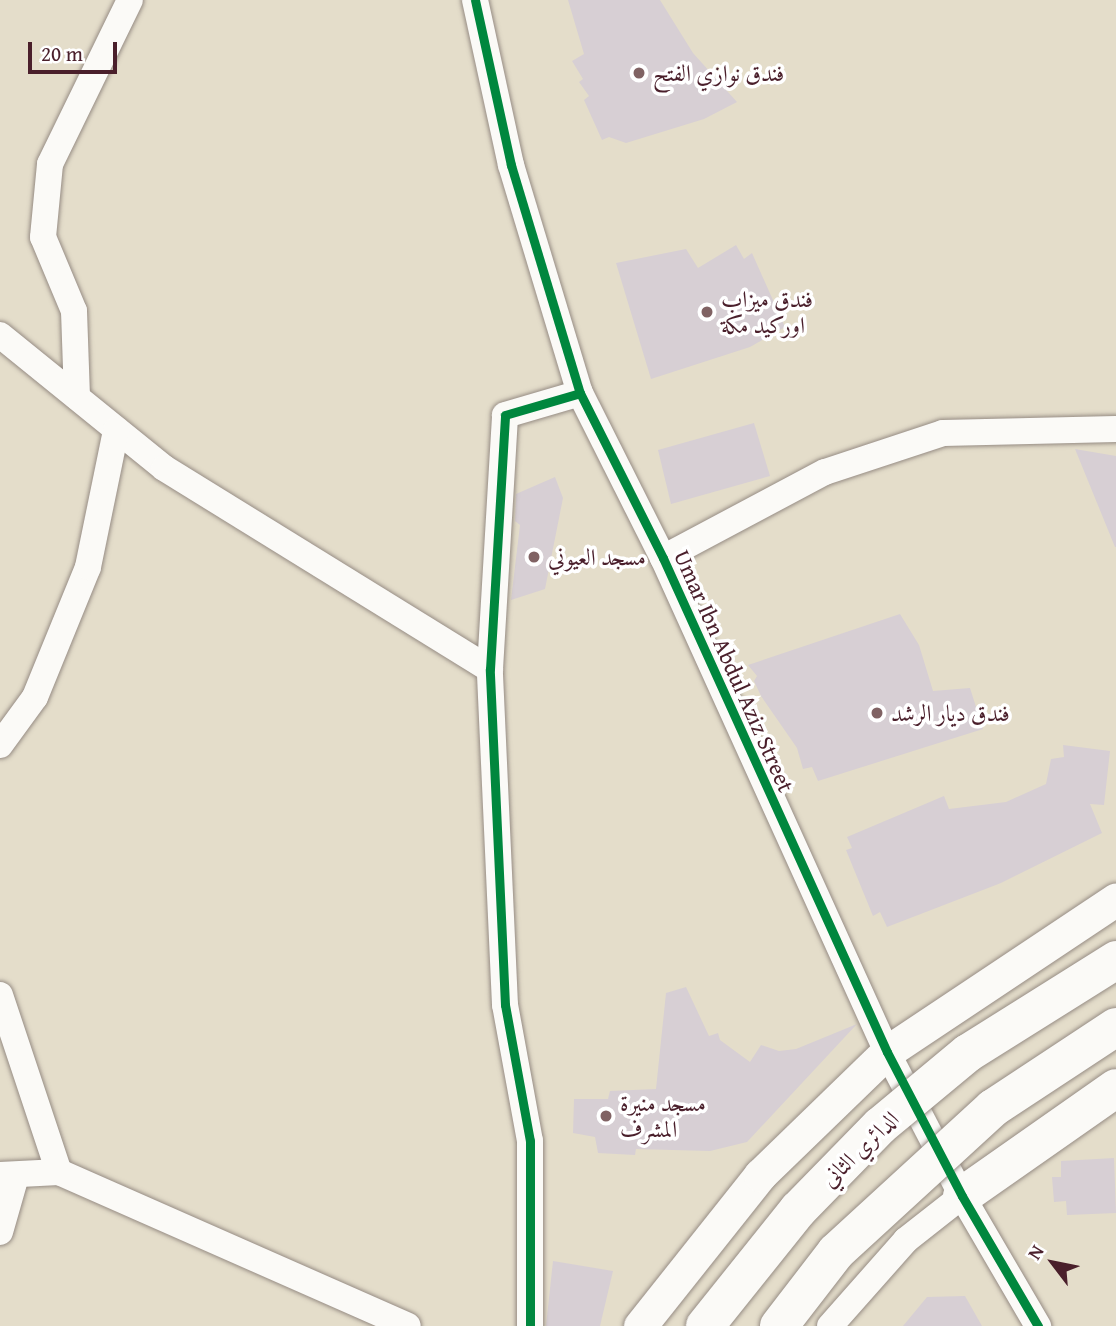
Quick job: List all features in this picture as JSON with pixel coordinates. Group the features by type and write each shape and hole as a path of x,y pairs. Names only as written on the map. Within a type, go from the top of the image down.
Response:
{"highway":[{"name":"الدائري الثاني","path":"705,1326 798,1210 880,1126 968,1053 1116,960"},
{"path":"779,1326 836,1252 993,1108 1116,1027"},
{"path":"962,1196 1116,1088"}],"street":[{"path":"77,397 74,311 43,237 50,164 130,0"},
{"name":"Umar Ibn Abdul Aziz Street","path":"475,0 511,165 580,393 663,558 887,1052 962,1196 1038,1326"},
{"path":"0,335 164,468 490,669"},
{"path":"530,1326 530,1141 505,1005 490,669 505,415 580,393"},
{"path":"663,558 825,472 943,432 1116,429"},
{"path":"0,745 36,696 88,567 116,430"},
{"path":"640,1326 760,1175 887,1052 1116,899"},
{"path":"0,995 59,1172"},
{"path":"0,1232 8,1176 59,1172 408,1326"},
{"path":"830,1326 906,1240 962,1196"}],"building":[{"name":"فندق نوازي الفتح","path":"568,0 660,0 693,53 737,102 704,119 626,143 609,137 602,140 584,100 589,96 579,82 583,79 572,61 584,54"},
{"name":"فندق ميزاب اوركيد مكة","path":"736,245 744,259 752,253 785,327 750,347 651,379 616,263 686,249 698,268"},
{"path":"754,423 770,476 671,504 658,450"},
{"path":"1075,449 1116,456 1116,547 1115,547"},
{"name":"مسجد العيوني","path":"555,477 563,498 545,589 511,600 520,525 515,521 516,494"},
{"name":"فندق ديار الرشد","path":"900,614 919,645 933,691 970,688 983,729 818,781 812,767 803,769 797,748 761,696 754,681 757,676 748,665"},
{"path":"1063,745 1110,751 1104,805 1090,804 1102,833 1001,883 887,927 880,912 873,916 846,850 852,848 847,837 944,796 949,809 1006,802 1046,784 1051,759 1064,757"},
{"path":"686,987 709,1036 718,1033 720,1040 750,1062 761,1045 779,1051 796,1049 857,1024 747,1142 710,1151 636,1149 635,1155 598,1153 595,1137 573,1133 574,1099 608,1099 610,1091 656,1089 666,993"},
{"path":"1114,1158 1116,1213 1067,1215 1066,1201 1054,1202 1052,1177 1061,1177 1061,1161"},
{"path":"553,1261 613,1271 600,1326 546,1326"},
{"path":"965,1296 982,1326 903,1326 927,1297"}],"cycle path":[{"path":"475,0 511,165 580,393 663,558 887,1052 962,1196 1038,1326"},
{"path":"530,1326 530,1141 505,1005 490,669 505,415 580,393"}],"place":[{"name":"فندق نوازي الفتح","path":"639,73"},
{"name":"فندق ميزاب اوركيد مكة","path":"707,312"},
{"name":"مسجد العيوني","path":"534,557"},
{"name":"فندق ديار الرشد","path":"877,713"},
{"name":"مسجد منيرة المشرف","path":"606,1116"}]}
